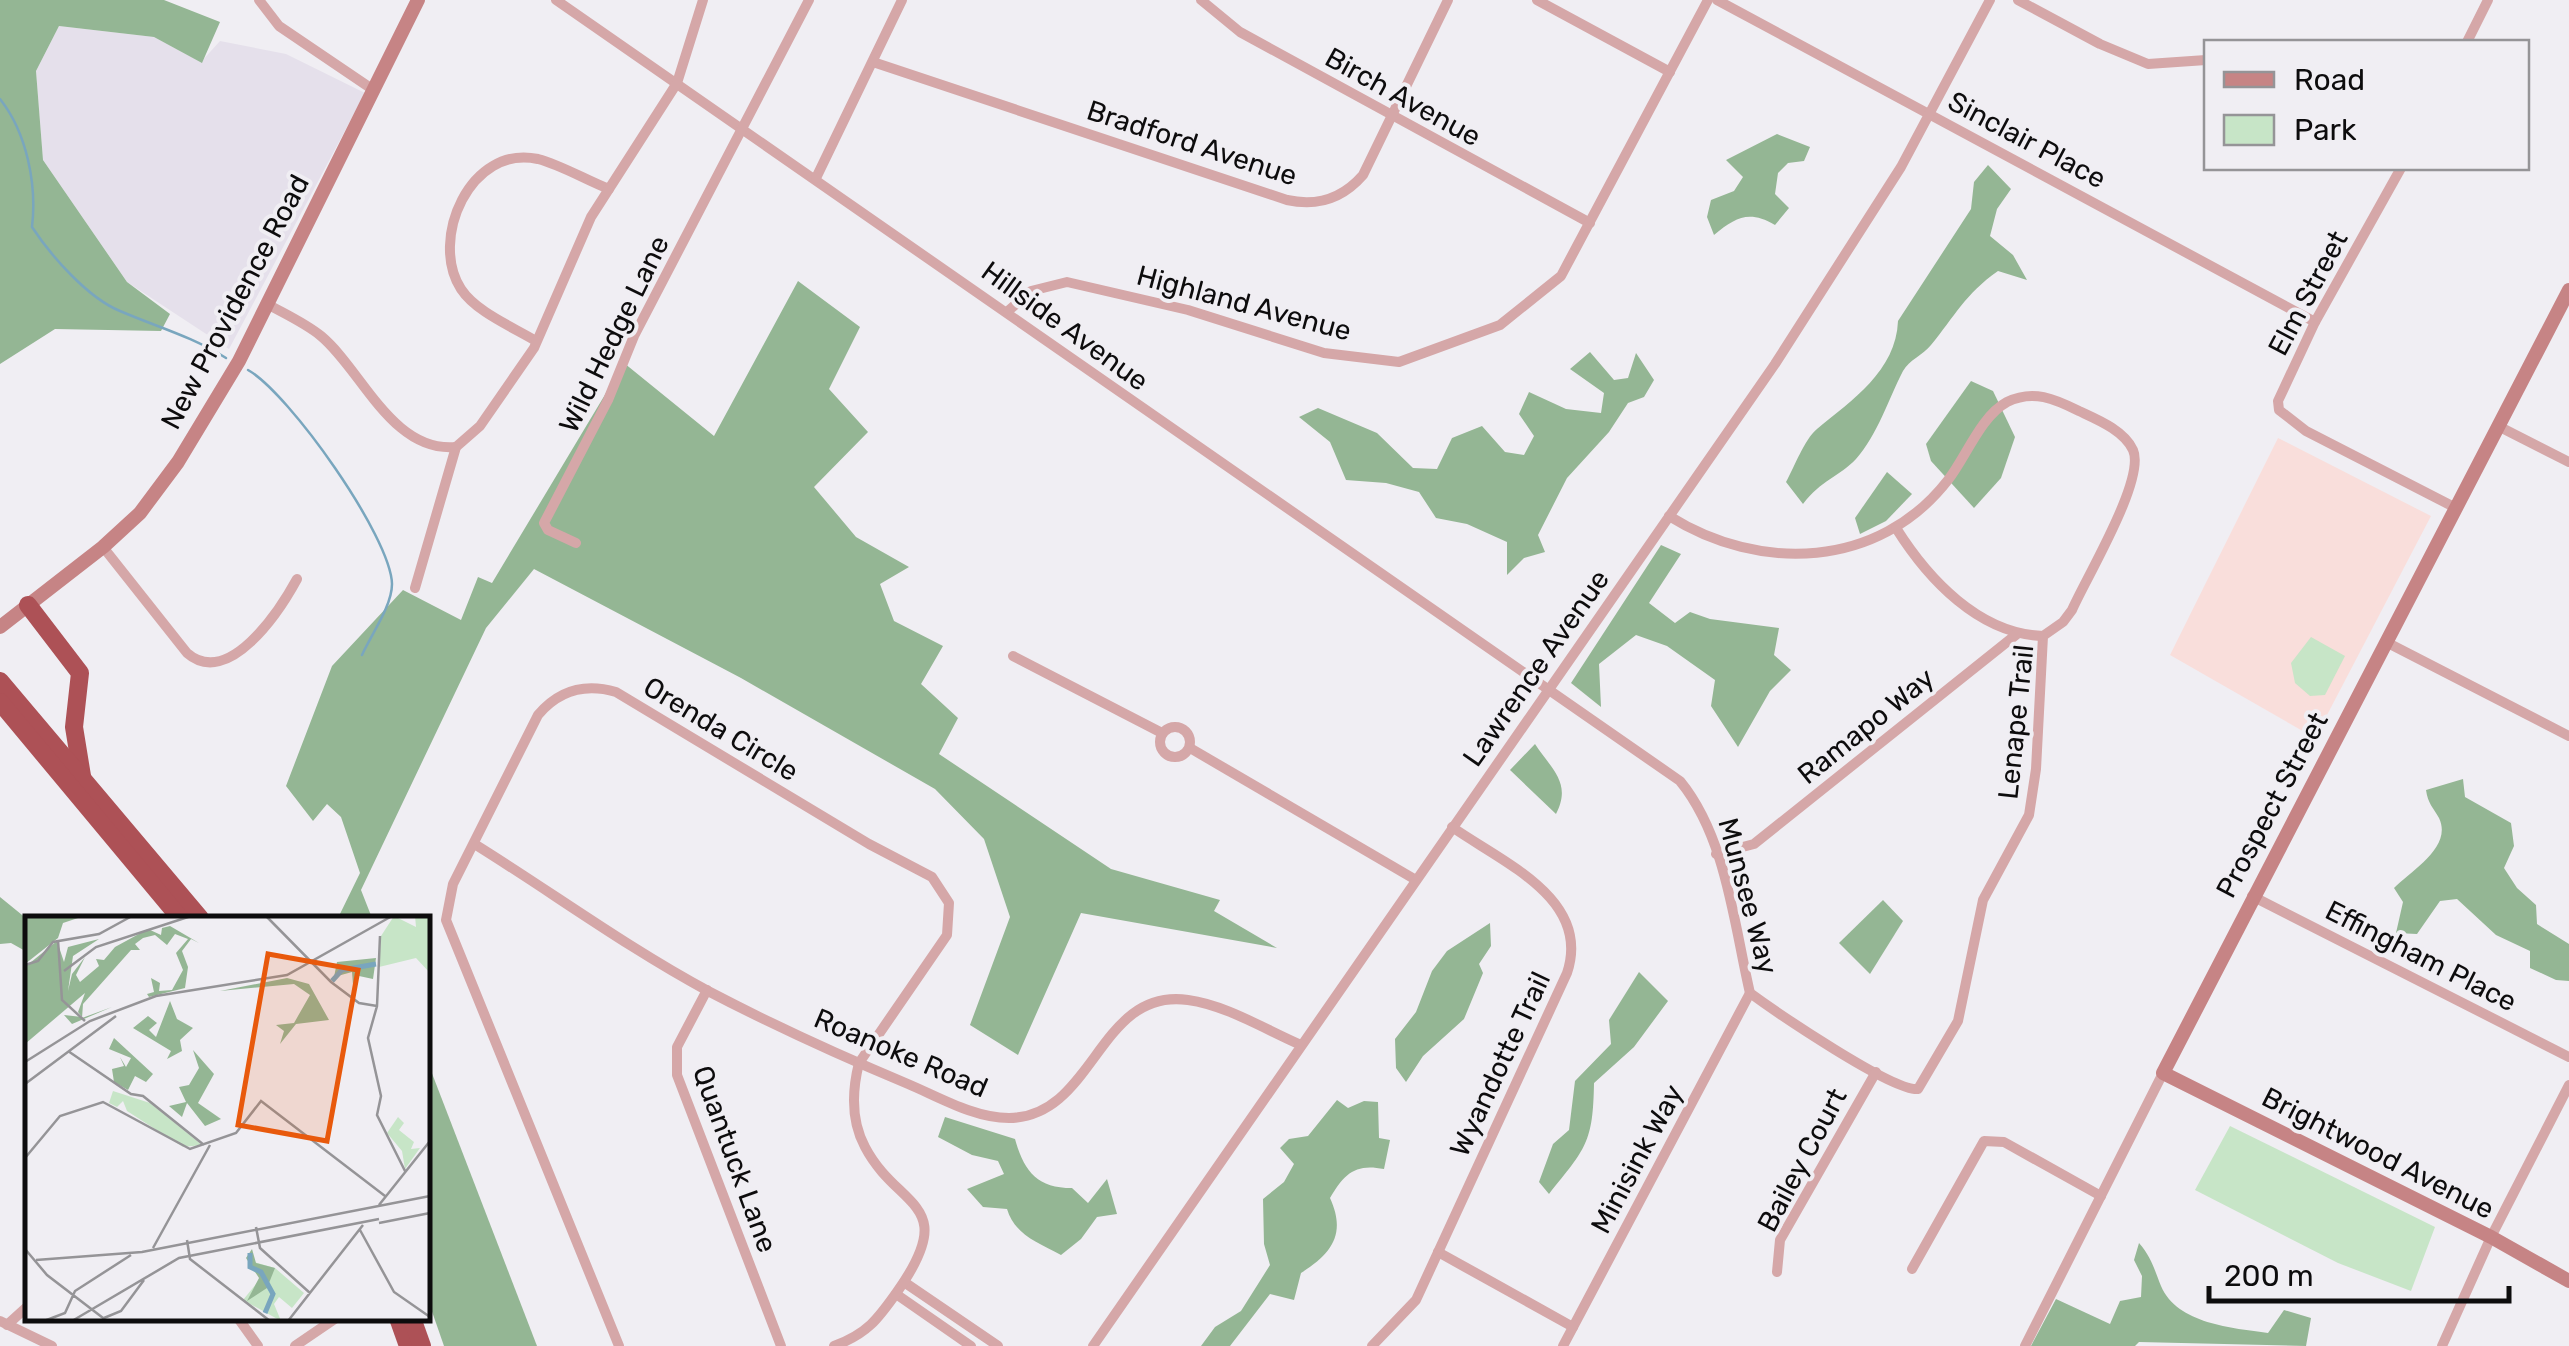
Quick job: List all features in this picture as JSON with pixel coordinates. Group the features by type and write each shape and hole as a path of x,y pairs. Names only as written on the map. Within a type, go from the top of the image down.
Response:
{"highway":[{"path":"28,605 80,673 74,727 82,776"},
{"path":"0,681 198,916"},
{"path":"0,702 178,916"},
{"path":"399,1321 408,1346"},
{"path":"413,1321 422,1346"}],"street":[{"path":"259,0 278,26 372,89"},
{"name":"New Providence Road","path":"0,627 103,547 140,512 178,462 220,394 267,304 418,0"},
{"name":"Hillside Avenue","path":"556,0 1008,311 1086,372 1550,687"},
{"path":"415,588 456,447 480,426 536,341 591,217 677,83 703,0"},
{"path":"744,132 808,0"},
{"path":"816,178 902,0"},
{"name":"Birch Avenue","path":"1201,0 1240,32 1590,224"},
{"name":"Bradford Avenue","path":"873,62 1308,204 1329,200 1354,186 1369,164 1448,0"},
{"path":"1538,0 1670,72"},
{"name":"Highland Avenue","path":"1008,311 1024,295 1044,285 1084,284 1188,310 1324,353 1399,362 1477,337 1522,311 1560,276 1708,0"},
{"name":"Sinclair Place","path":"1717,0 2315,322"},
{"name":"Lawrence Avenue","path":"1094,1346 1774,364 1901,167 1990,0"},
{"path":"2018,0 2148,64 2204,60"},
{"path":"2467,40 2488,0"},
{"name":"Wild Hedge Lane","path":"576,543 548,530 544,523 608,400 634,336 744,132"},
{"path":"536,341 470,300 460,287 448,256 454,215 480,179 519,160 536,159 608,189"},
{"name":"Elm Street","path":"2400,170 2315,322 2278,400 2283,418 2306,432 2454,507"},
{"name":"Prospect Street","path":"2025,1346 2252,896 2569,290"},
{"path":"267,304 322,337 399,425 437,445 456,447"},
{"name":"Lenape Trail","path":"1896,528 1917,514 1948,480 1997,410 2030,394 2052,398 2116,431 2135,453 2133,481 2072,610 2043,636 2036,769 2029,815 1983,900 1958,1021 1921,1088"},
{"path":"2498,426 2569,462"},
{"path":"1669,516 1719,542 1772,554 1838,551 1896,528 1943,588 1984,618 2017,634 2043,636"},
{"path":"103,547 188,653 205,664 229,661 284,603 297,580"},
{"name":"Ramapo Way","path":"1716,854 1754,844 2017,634"},
{"path":"2386,642 2569,736"},
{"path":"1013,656 1162,734 1181,727 1190,738 1190,748"},
{"name":"Munsee Way","path":"1550,687 1680,780 1704,816 1750,993 1908,1090 1921,1088"},
{"name":"Orenda Circle","path":"618,1346 449,934 448,898 532,725 546,705 576,689 616,692 868,844 932,877 945,894 950,914 947,935 858,1063"},
{"path":"1162,734 1160,744 1169,756 1178,757 1190,748"},
{"path":"1190,748 1416,880"},
{"name":"Wyandotte Trail","path":"1372,1346 1416,1300 1566,973 1572,951 1570,928 1551,896 1452,827"},
{"name":"Roanoke Road","path":"476,845 706,990 858,1063 981,1114 1008,1118 1034,1114 1065,1096 1121,1022 1159,1001 1203,1002 1301,1045"},
{"name":"Effingham Place","path":"2252,896 2569,1057"},
{"name":"Quantuck Lane","path":"706,990 677,1047 676,1075 781,1346"},
{"name":"Minisink Way","path":"1563,1346 1750,993"},
{"path":"834,1346 865,1333 896,1294 920,1254 920,1215 911,1197 864,1146 854,1112 858,1063"},
{"name":"Bailey Court","path":"1777,1272 1780,1240 1876,1072"},
{"name":"Brightwood Avenue","path":"2163,1074 2491,1237 2569,1281"},
{"path":"2442,1346 2491,1237 2569,1085"},
{"path":"1912,1268 1984,1141 2004,1142 2101,1196"},
{"path":"1438,1252 1573,1327"},
{"path":"904,1282 998,1346"},
{"path":"896,1294 971,1346"},
{"path":"3,1323 25,1308"},
{"path":"240,1321 258,1346"},
{"path":"294,1346 328,1321"},
{"path":"3,1323 52,1346"}],"shaded area":[{"path":"59,26 154,37 201,62 220,41 286,54 365,93 229,349 127,282 43,160 36,71"},
{"path":"2278,438 2431,516 2315,738 2170,655"}],"green space":[{"path":"0,0 164,0 220,22 202,63 154,37 59,26 36,71 43,160 127,282 170,314 161,331 55,329 0,364"},
{"path":"1777,134 1810,147 1804,161 1788,163 1778,173 1775,194 1789,208 1775,225 1758,218 1743,218 1714,235 1707,217 1711,200 1734,191 1743,177 1726,160"},
{"path":"1988,165 2011,189 1997,209 1990,236 2013,255 2027,280 1998,271 1977,288 1931,345 1906,367 1877,428 1856,459 1816,489 1803,504 1786,482 1804,446 1881,369 1895,339 1898,321 1971,209 1974,182"},
{"path":"798,281 860,327 829,389 868,432 814,487 856,537 909,567 880,584 894,621 943,646 921,684 958,718 939,754 1111,869 1220,900 1214,911 1277,948 1081,913 1018,1055 970,1025 1010,917 984,839 935,789 741,678 534,569 486,628 361,890 371,916 339,916 360,873 341,817 327,804 313,821 286,786 332,666 403,590 461,620 478,577 492,583 624,363 714,436"},
{"path":"1590,352 1614,380 1628,378 1636,353 1654,380 1644,397 1628,403 1609,432 1567,478 1538,535 1545,552 1524,558 1507,575 1507,542 1467,524 1436,518 1419,492 1386,483 1346,480 1330,442 1299,417 1318,408 1377,433 1413,468 1437,469 1452,438 1482,426 1505,452 1524,455 1534,436 1519,414 1529,392 1566,409 1601,413 1604,393 1570,369"},
{"path":"1971,381 1993,391 2015,437 2001,478 1974,508 1931,461 1926,444"},
{"path":"1887,472 1912,494 1886,521 1860,534 1855,518"},
{"path":"1661,545 1681,554 1649,603 1675,623 1690,612 1710,619 1779,628 1774,655 1791,670 1770,691 1738,747 1711,706 1715,680 1667,646 1636,635 1599,664 1601,707 1571,683"},
{"path":"2311,637 2345,656 2325,695 2310,696 2295,683 2291,663"},
{"path":"1535,744 1561,785 1556,814 1510,770"},
{"path":"2463,779 2465,797 2511,823 2514,846 2504,868 2517,888 2536,905 2537,924 2569,944 2569,981 2556,980 2530,968 2530,951 2496,935 2457,899 2440,901 2417,934 2396,933 2403,902 2394,888 2428,858 2440,839 2439,818 2426,790"},
{"path":"0,897 25,917 25,951 11,943 0,944"},
{"path":"1883,900 1903,921 1870,974 1839,943"},
{"path":"1490,923 1491,946 1479,964 1483,973 1464,1019 1423,1056 1406,1082 1396,1068 1395,1039 1416,1012 1432,971 1447,951"},
{"path":"1639,972 1668,1001 1634,1047 1594,1083 1592,1119 1585,1144 1549,1194 1539,1182 1553,1144 1569,1130 1575,1081 1611,1044 1609,1020"},
{"path":"430,1068 537,1346 444,1346 430,1306"},
{"path":"1337,1100 1348,1108 1364,1101 1378,1102 1379,1138 1390,1140 1384,1169 1351,1172 1335,1190 1330,1198 1337,1222 1334,1241 1321,1258 1301,1273 1294,1300 1270,1294 1230,1346 1201,1346 1215,1327 1241,1311 1270,1265 1264,1244 1263,1199 1284,1182 1294,1164 1280,1148 1289,1139 1308,1136"},
{"path":"945,1117 1015,1139 1034,1175 1050,1185 1072,1188 1088,1203 1107,1179 1117,1214 1097,1217 1081,1239 1061,1255 1035,1242 1015,1225 1007,1209 983,1207 967,1189 1004,1174 998,1161 972,1155 938,1137"},
{"path":"2230,1126 2435,1227 2411,1291 2338,1263 2195,1190"},
{"path":"2139,1243 2169,1299 2180,1309 2207,1322 2268,1333 2284,1310 2311,1318 2306,1346 2139,1342 2135,1346 2031,1346 2056,1299 2110,1324 2120,1301 2141,1297 2142,1276 2134,1260"}],"waterway":[{"path":"0,99 17,127 28,160 32,227 60,263 108,305 226,358"},
{"path":"248,370 288,407 335,468 375,534 387,562 391,593 362,655"}]}
